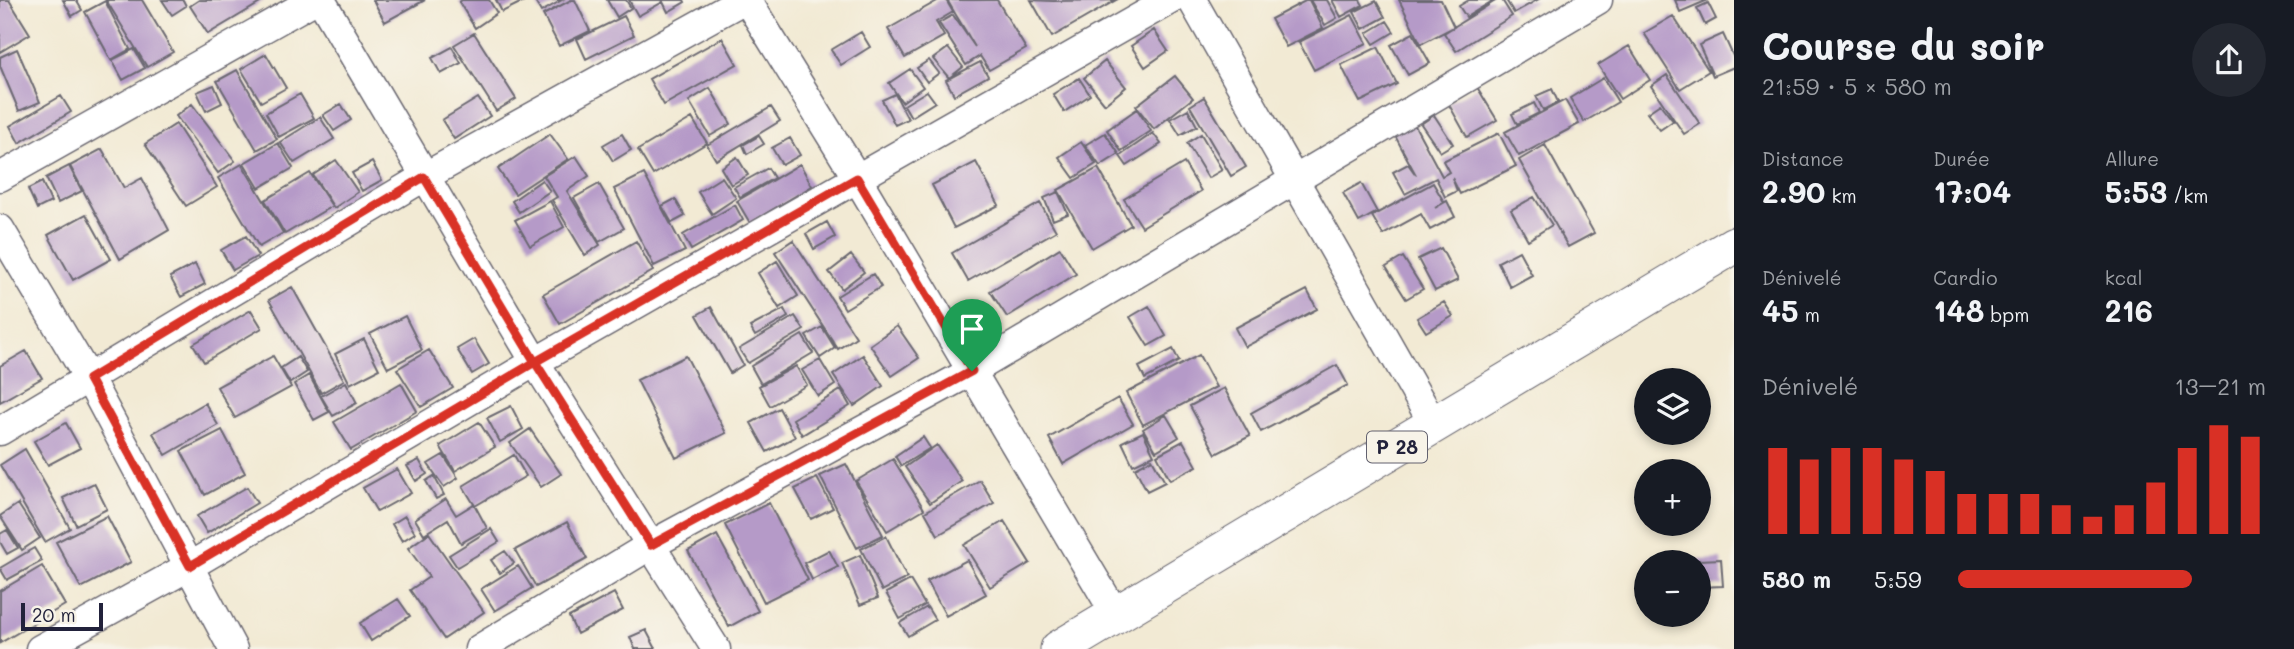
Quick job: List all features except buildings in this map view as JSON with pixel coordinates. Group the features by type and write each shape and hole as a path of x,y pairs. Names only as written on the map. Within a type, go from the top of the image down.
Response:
{"main road":[{"name":"P 28","path":"1059,649 1734,245"}],"street":[{"path":"0,177 314,0"},
{"path":"321,0 535,362 716,649"},
{"path":"0,431 424,177 745,0 857,178 1116,615"},
{"path":"40,649 190,566 535,362 1170,0"},
{"path":"1192,0 1434,425"},
{"path":"479,649 651,545 972,371 1598,0"},
{"path":"0,229 89,379 233,649"}],"route":[{"path":"972,371 651,545 535,362 424,177 89,379 190,566 535,362 857,178 972,371"}]}
